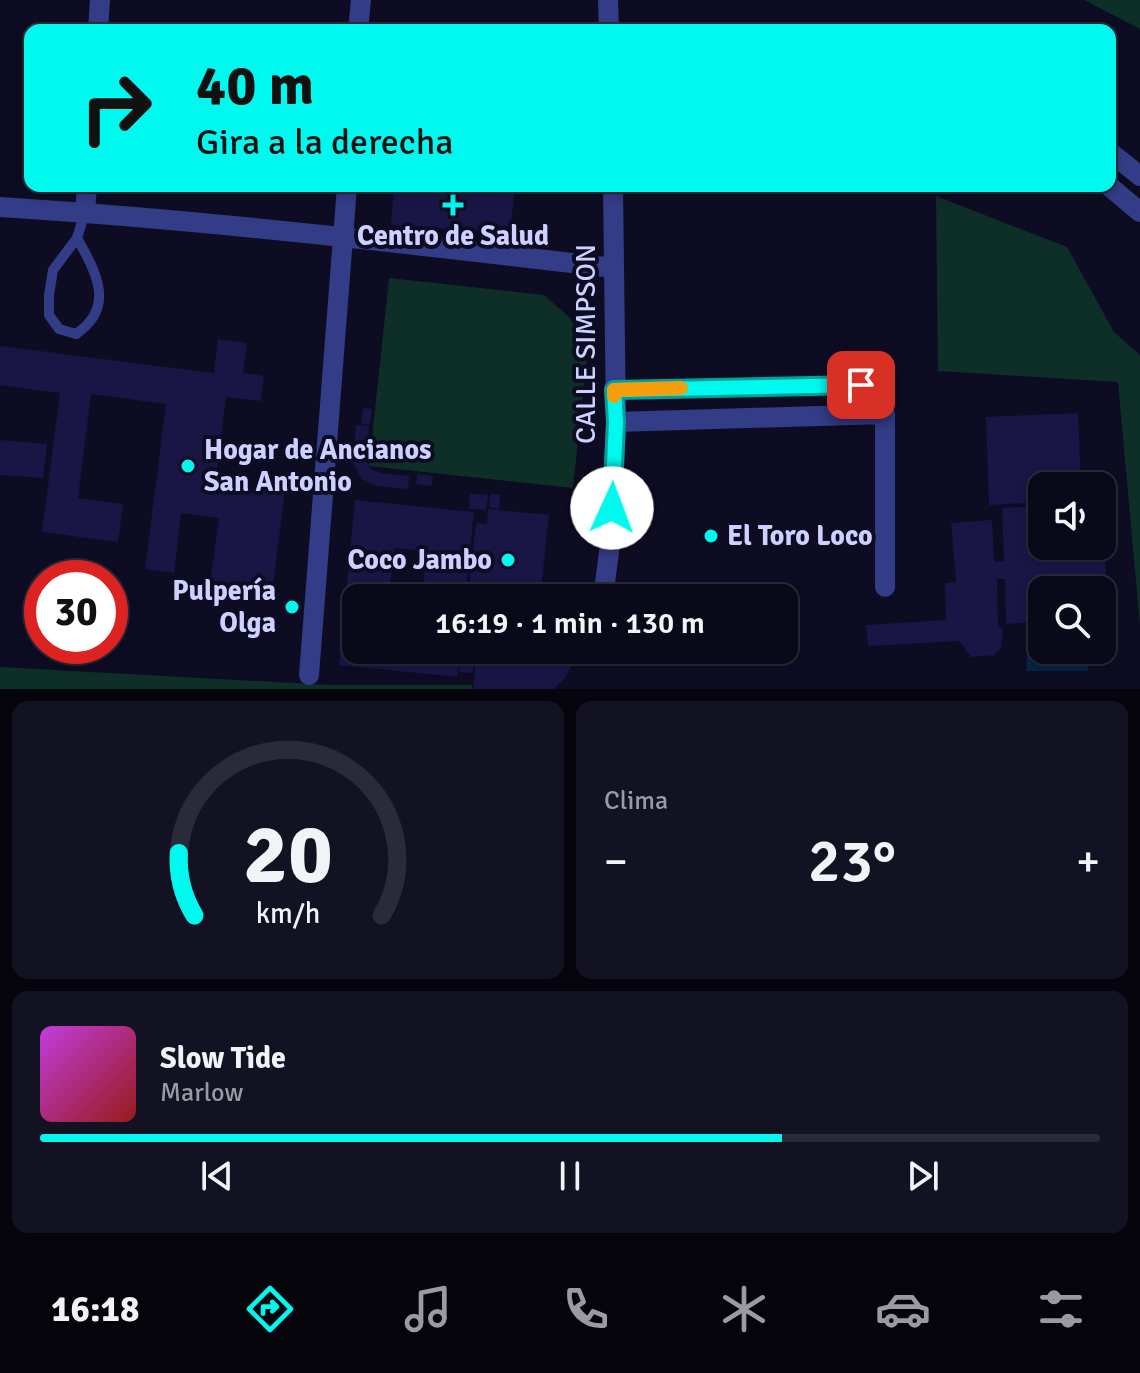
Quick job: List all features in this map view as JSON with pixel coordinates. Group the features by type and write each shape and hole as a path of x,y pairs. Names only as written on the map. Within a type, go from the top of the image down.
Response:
{"street":[{"path":"98,24 100,0"},
{"path":"359,24 361,0"},
{"path":"608,0 609,24"},
{"path":"1116,157 1140,176"},
{"path":"85,212 87,192"},
{"path":"309,675 347,192"},
{"name":"CALLE SIMPSON","path":"605,584 611,537 616,422 613,192"},
{"path":"1116,192 1140,212"},
{"path":"0,207 343,236 614,268"},
{"path":"616,422 885,414 885,587"}],"lane":[{"path":"77,238 91,263 98,285 99,306 90,325 76,334 59,329 49,315 49,295 53,270 77,238 85,212"},
{"path":"614,390 861,385"}],"green space":[{"path":"1084,0 1140,0 1140,29"},
{"path":"936,196 1067,247 1114,332 1140,355 1140,626 1118,382 938,371"},
{"path":"389,278 544,295 569,317 588,347 573,488 369,466"},
{"path":"0,667 332,685 472,685 472,689 0,689"}],"water":[{"path":"1028,641 1028,664 1088,664 1088,671 1026,671"}],"building":[{"name":"Centro de Salud","path":"394,192 514,192 510,233 391,225"},
{"name":"Hogar de Ancianos San Antonio","path":"218,339 247,343 243,373 264,376 261,401 226,397 215,481 285,490 272,592 210,584 219,518 181,513 174,573 145,569 166,404 91,394 78,498 123,504 118,542 42,532 60,393 0,385 0,346 214,373"},
{"path":"363,408 372,409 370,425 361,424"},
{"path":"1078,413 1080,472 1028,472 1028,503 989,505 986,417"},
{"path":"356,425 369,426 366,460 371,469 409,476 408,489 377,486 362,479 353,463"},
{"path":"0,440 47,444 43,478 0,475"},
{"path":"417,474 433,476 432,486 416,484"},
{"path":"470,493 488,495 486,510 469,509"},
{"path":"490,494 500,495 499,509 489,507"},
{"path":"355,500 474,512 466,584 423,584 427,551 394,548 390,584 347,584"},
{"path":"1028,507 1028,560 1105,560 1106,576 1028,576 1028,622 1006,624 1005,579 997,579 998,624 1003,631 1001,648 994,655 971,657 959,641 868,646 866,625 946,620 945,583 956,582 951,523 992,520 994,562 1004,561 1002,508"},
{"name":"Coco Jambo","path":"488,509 549,515 542,584 469,584 476,523 487,524"},
{"path":"342,634 342,664 458,664 457,677 339,665"},
{"path":"460,664 474,664 473,673 459,672"},
{"path":"476,664 572,664 554,689 473,689"}],"slow traffic":[{"path":"614,396 614,390 681,388"}],"place":[{"name":"Centro de Salud","path":"453,205"},
{"name":"Hogar de Ancianos San Antonio","path":"188,466"},
{"name":"El Toro Loco","path":"711,536"},
{"name":"Coco Jambo","path":"508,560"},
{"name":"Pulpería Olga","path":"292,607"}],"route":[{"path":"612,508 616,422 614,390 861,385"}]}
